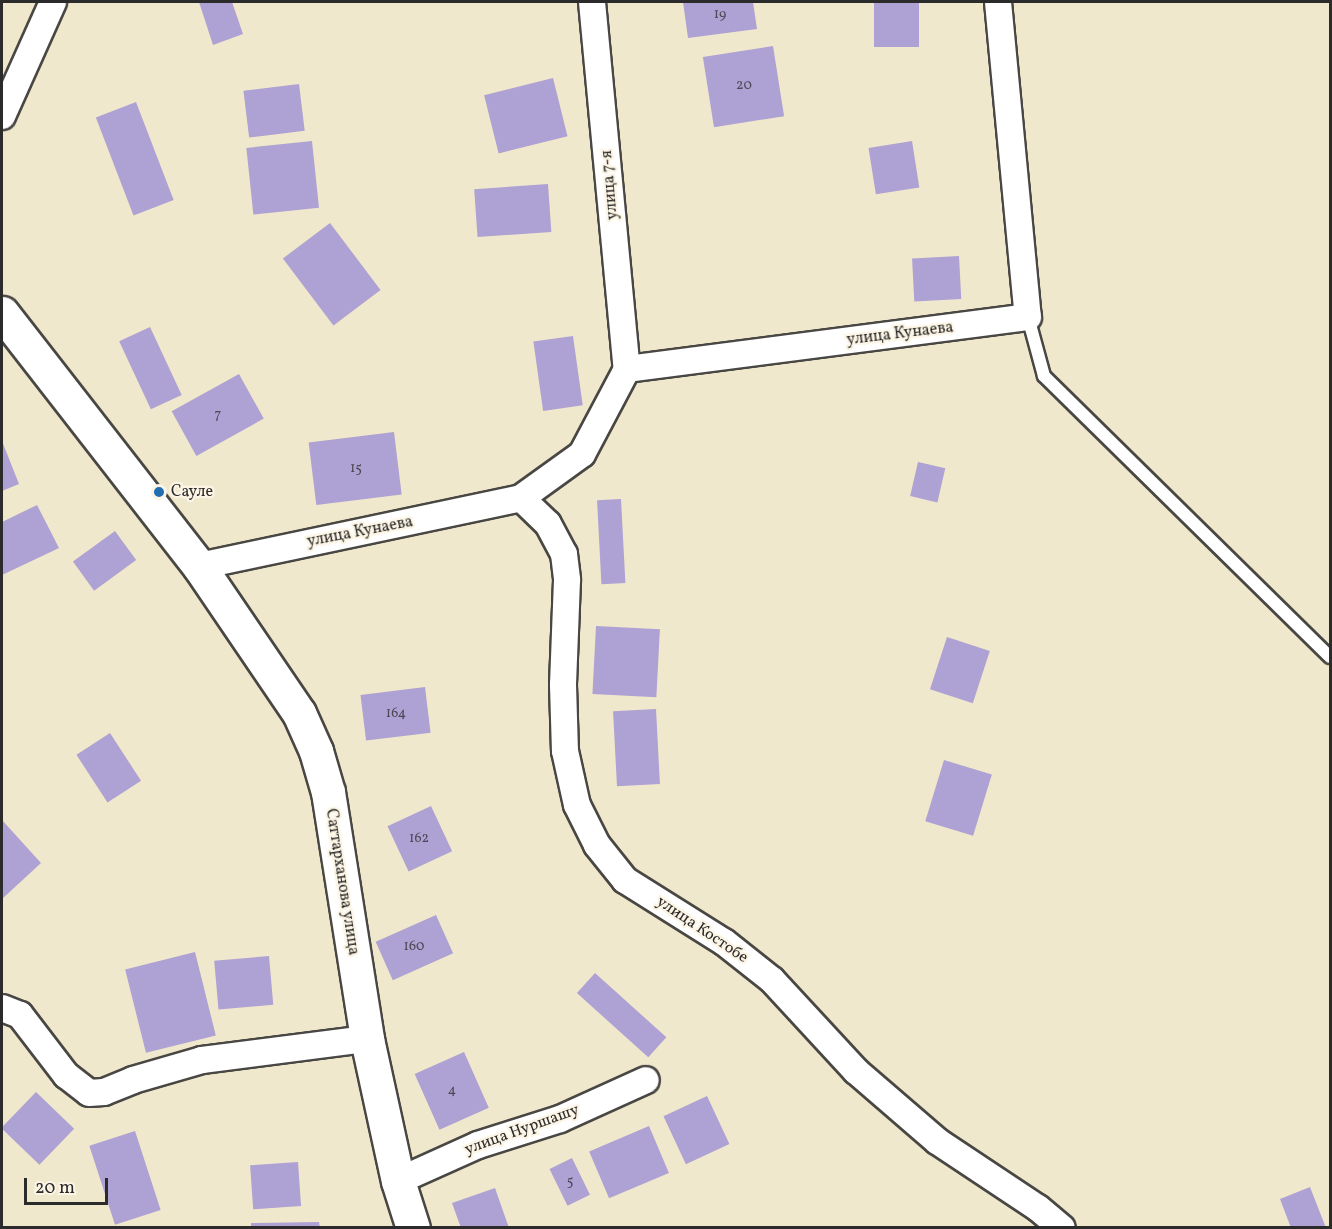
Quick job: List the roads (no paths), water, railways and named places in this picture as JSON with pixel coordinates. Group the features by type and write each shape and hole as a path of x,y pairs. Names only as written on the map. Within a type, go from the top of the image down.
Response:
{"street":[{"path":"2,116 53,2"},
{"name":"улица 7-я","path":"592,2 627,369"},
{"path":"998,2 1028,317"},
{"name":"Саттарханова улица","path":"2,313 199,566 299,713 316,752 328,792 367,1038 398,1181 413,1227"},
{"name":"улица Кунаева","path":"199,566 522,498 582,454 627,369 1028,317"},
{"name":"улица Костобе","path":"522,498 548,524 564,554 567,580 563,685 566,751 576,805 597,845 625,880 724,942 772,980 856,1071 937,1141 1038,1208 1062,1227"},
{"path":"2,1008 20,1015 66,1075 89,1094 104,1092 133,1080 202,1060 367,1038"},
{"name":"улица Нуршашу","path":"398,1181 478,1145 560,1119 646,1080"}],"lane":[{"path":"1028,317 1044,376 1330,657"}],"place":[{"name":"Сауле","path":"159,492"}]}
